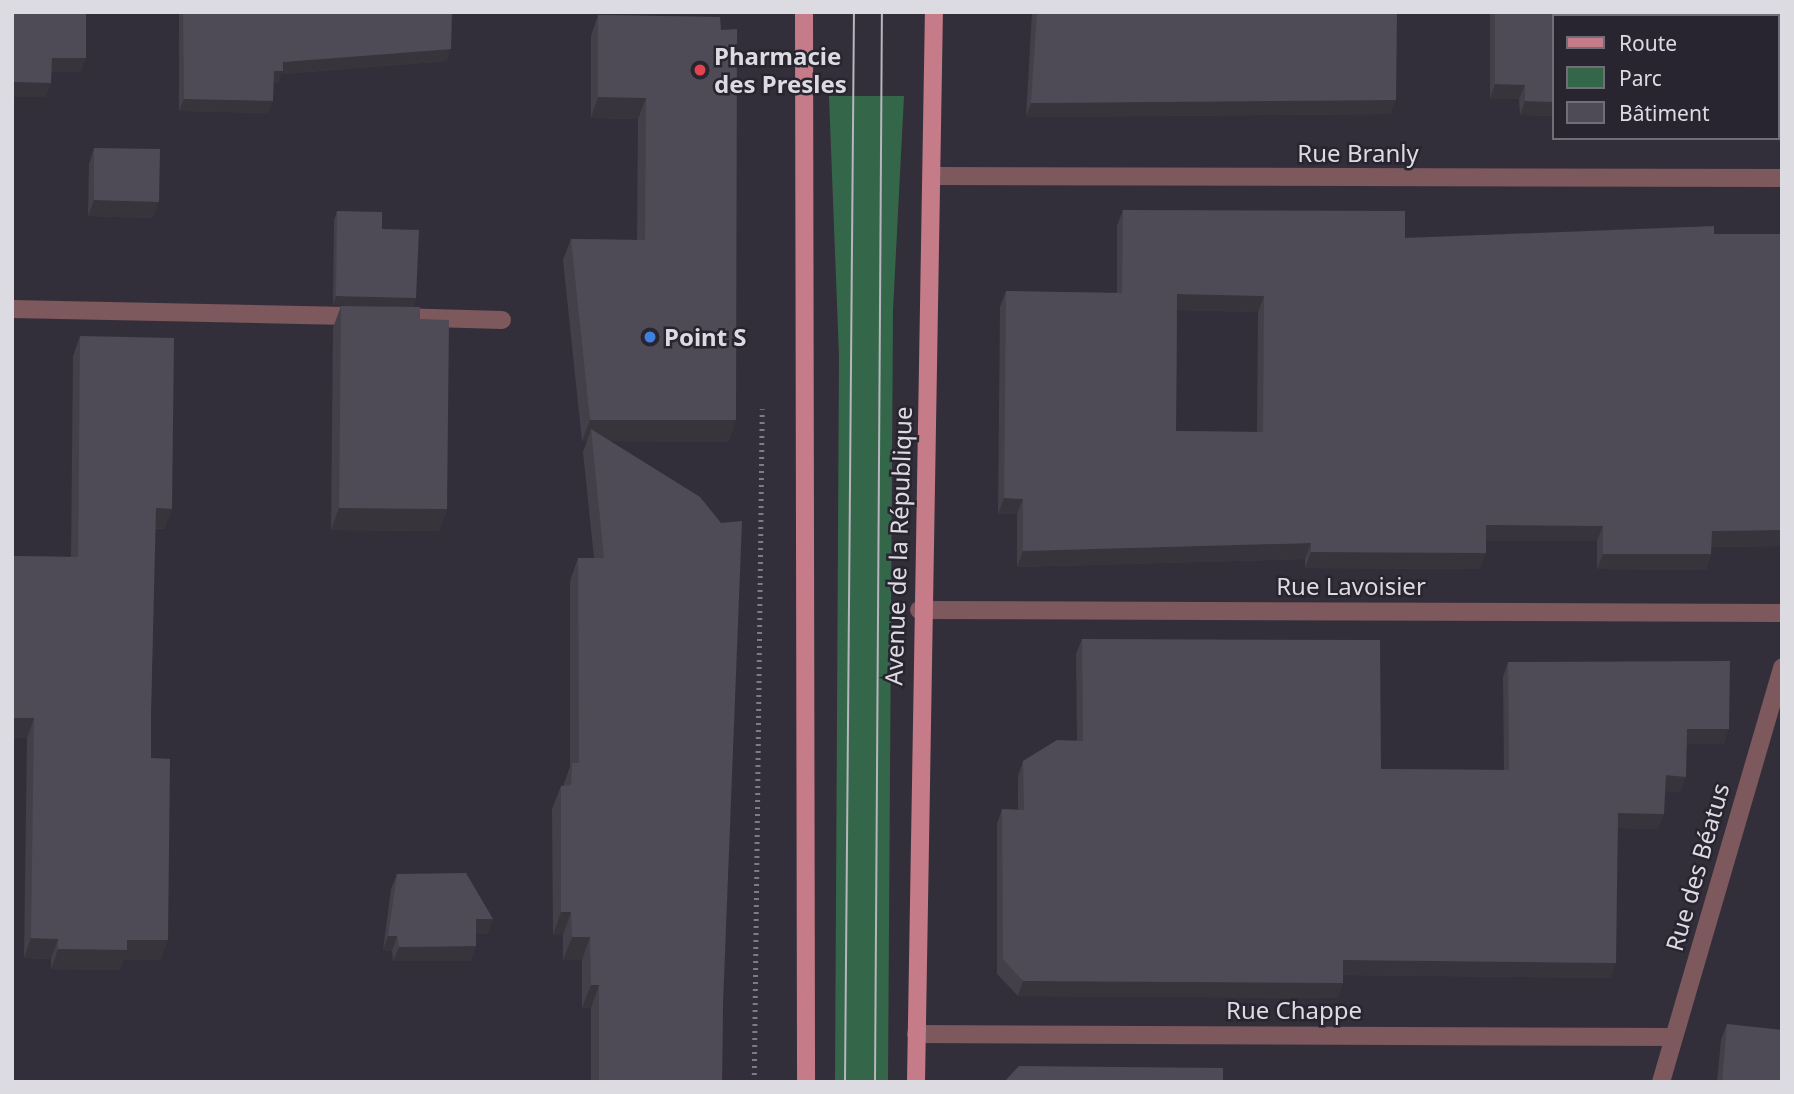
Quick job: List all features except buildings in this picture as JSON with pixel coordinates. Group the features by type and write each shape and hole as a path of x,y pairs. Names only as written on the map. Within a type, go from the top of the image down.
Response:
{"main road":[{"path":"804,12 806,1082"},
{"name":"Avenue de la République","path":"916,1082 919,610 934,176 934,12"}],"street":[{"name":"Rue Branly","path":"934,176 1782,178"},
{"path":"12,309 502,320"},
{"name":"Rue Lavoisier","path":"919,610 1782,613"},
{"name":"Rue des Béatus","path":"1661,1082 1782,667"},
{"name":"Rue Chappe","path":"916,1034 1672,1037"}],"path":[{"path":"754,1082 762,402"}],"green space":[{"path":"829,96 904,96 893,310 888,1082 835,1082 839,356"}],"tram line":[{"path":"845,1082 854,12"},
{"path":"875,1082 882,12"}],"place":[{"name":"Pharmacie des Presles","path":"700,70"},
{"name":"Point S","path":"650,337"}]}
